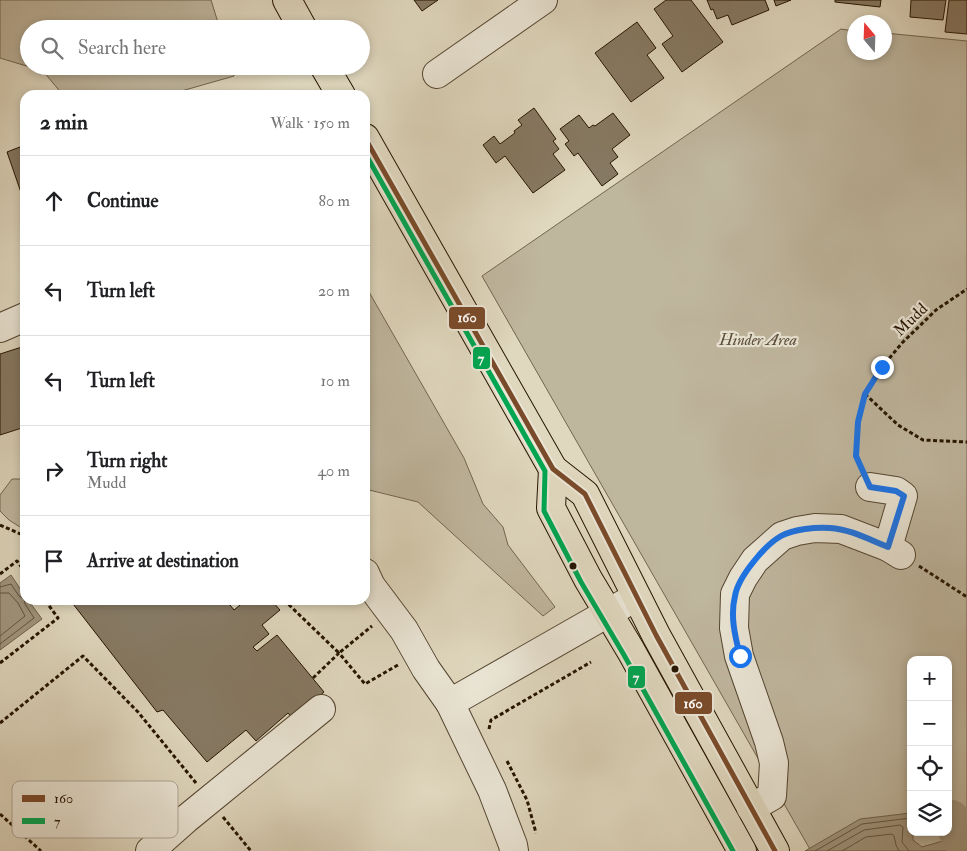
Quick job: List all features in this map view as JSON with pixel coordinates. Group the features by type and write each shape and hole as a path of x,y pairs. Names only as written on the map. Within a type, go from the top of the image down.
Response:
{"main road":[{"path":"287,0 298,20"},
{"path":"329,75 338,90"},
{"path":"370,147 553,469 585,494 636,597 775,851"},
{"path":"553,469 551,508 607,613 631,651 742,851"}],"street":[{"path":"437,74 543,0"},
{"path":"0,328 20,319"},
{"path":"751,808 772,796 774,763 769,742 740,656 734,628 735,594 755,560 782,536 797,531 815,528 841,529 895,551 904,496 896,491 870,487"},
{"path":"370,585 404,630 426,669 450,703 492,790 513,845 526,846"},
{"path":"450,703 636,597"},
{"path":"178,826 321,710"},
{"path":"150,851 165,838"}],"path":[{"name":"Mudd","path":"870,487 856,456 858,422 865,394 882,367 902,343 936,310 967,288"},
{"path":"865,394 898,425 923,440 967,442"},
{"path":"0,525 20,534"},
{"path":"895,551 945,581 967,597"},
{"path":"0,574 18,561 20,564"},
{"path":"0,663 58,618 49,605"},
{"path":"289,605 339,653 365,684 418,653"},
{"path":"313,678 339,653 390,612"},
{"path":"0,722 83,656 138,712"},
{"path":"492,734 489,729 491,720 591,662"},
{"path":"502,753 527,800 526,846"},
{"path":"0,814 12,825"},
{"path":"27,838 41,851"}],"green space":[{"path":"0,0 211,0 217,20 20,20 20,64 0,58"},
{"name":"Hinder Area","path":"841,29 847,30 847,60 892,60 892,34 967,41 967,851 811,851 482,276"},
{"path":"46,75 234,76 185,90 59,90"},
{"path":"370,294 464,458 483,504 503,527 508,545 555,607 543,616 418,502 370,490"},
{"path":"12,479 20,479 20,527 0,511 0,495"}],"water":[{"path":"11,575 20,588 20,605 32,605 42,619 0,650 0,583"},
{"path":"907,813 907,836 913,836 913,840 922,847 967,834 967,838 964,841 967,842 967,851 805,851 860,819"}],"building":[{"path":"414,0 438,0 422,11"},
{"path":"666,0 691,0 723,42 682,72 662,44 673,36 654,9"},
{"path":"707,0 765,0 769,10 732,25 728,15 717,19"},
{"path":"774,0 791,0 776,6"},
{"path":"835,0 881,0 880,7 835,2"},
{"path":"911,0 946,0 943,20 910,17"},
{"path":"949,0 967,0 967,34 945,32"},
{"path":"637,22 656,48 647,55 664,78 631,102 595,53"},
{"path":"534,108 556,139 553,141 559,149 553,154 565,170 533,193 505,156 496,163 483,145 494,136 500,144 522,125 518,120"},
{"path":"613,113 630,135 612,149 618,157 610,163 618,174 602,186 578,153 574,156 565,144 569,141 560,129 579,115 589,128"},
{"path":"20,147 20,190 7,152"},
{"path":"20,348 20,429 0,435 0,354"},
{"path":"74,605 230,605 234,610 240,605 276,605 280,610 262,625 269,634 253,647 257,651 277,635 324,692 293,719 288,713 256,741 246,730 207,762 163,710 157,712"}],"waterway":[{"path":"952,821 967,849"}],"transit line":[{"name":"160","path":"370,147 553,469 585,494 656,635 775,851"},
{"name":"7","path":"370,162 545,471 544,511 581,582 624,655 733,851"}],"route":[{"path":"740,656 734,628 735,594 755,560 782,536 815,528 841,529 888,547 904,496 896,491 870,487 856,456 858,422 865,394 882,367"}]}
